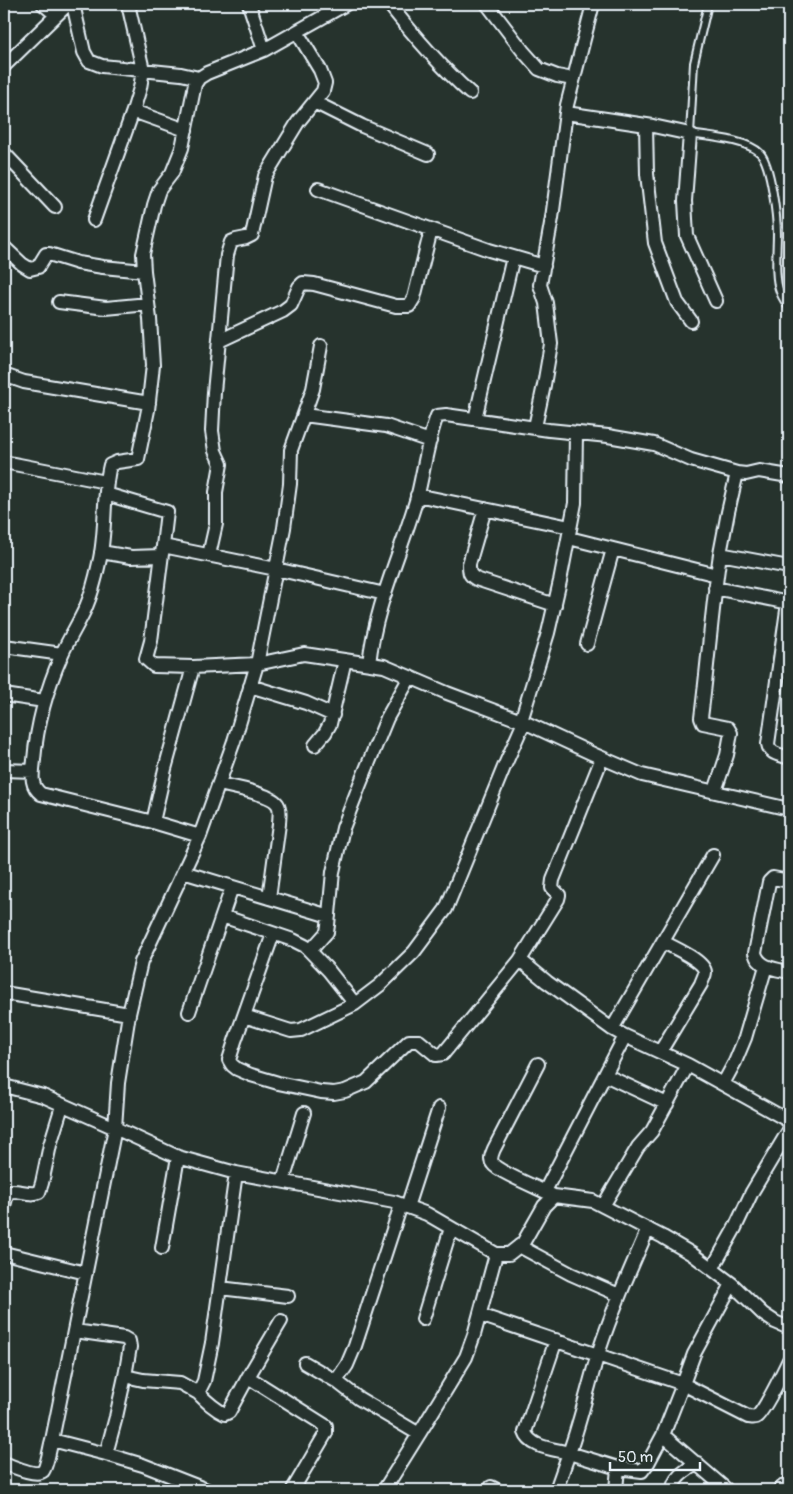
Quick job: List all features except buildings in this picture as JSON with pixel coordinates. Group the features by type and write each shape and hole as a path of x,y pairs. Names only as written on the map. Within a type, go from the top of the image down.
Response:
{"street":[{"path":"43,4 56,15"},
{"path":"4,66 68,4"},
{"path":"73,4 84,52 89,61 102,66 181,74 199,78"},
{"path":"94,220 133,111 144,70 128,4"},
{"path":"249,4 264,50"},
{"path":"200,836 153,822 41,794 35,790 32,782 36,738 44,701 62,654 87,606 100,562 105,522 106,488 110,465 138,459 153,366 144,254 159,190 172,173 182,148 195,84 199,78 206,74 264,50 346,4"},
{"path":"389,4 409,30 446,71 470,93"},
{"path":"487,4 539,69 557,76 574,79"},
{"path":"535,428 551,344 546,303 540,285 552,218 566,113 593,4"},
{"path":"209,555 216,524 216,492 220,464 215,451 212,431 228,247 231,242 252,235 265,176 298,122 323,91 325,84 324,77 297,32"},
{"path":"314,102 362,126 428,154"},
{"path":"133,111 186,130"},
{"path":"566,113 646,125 690,134 686,201 687,236 716,301"},
{"path":"646,125 647,174 655,243 677,302 691,321"},
{"path":"4,153 55,207"},
{"path":"318,189 431,230 544,266"},
{"path":"219,342 283,311 291,305 302,282 396,306 409,306 414,298 431,230"},
{"path":"4,247 30,269 38,267 46,254 49,254 95,266 144,271"},
{"path":"475,419 513,257"},
{"path":"59,302 106,308 148,304"},
{"path":"4,1463 35,1473 43,1471 52,1440 115,1128 118,1083 129,1014 141,962 200,836 234,741 258,664 286,514 290,484 291,450 313,389 321,346"},
{"path":"4,375 24,382 148,403"},
{"path":"304,415 386,426 430,441"},
{"path":"370,664 371,644 417,495 437,416 446,415 608,436 654,444 691,460 738,473 746,474 759,471 789,476"},
{"path":"244,1016 291,1031 302,1030 355,1004 380,986 414,952 446,909 522,722 548,633 575,502 576,432"},
{"path":"4,462 106,488 167,512 151,641 146,659 154,666 193,667 258,664 304,654 384,666 522,722 642,774 789,809"},
{"path":"715,791 727,755 731,733 728,728 706,724 701,721 720,554 738,473"},
{"path":"417,495 485,509 570,532 613,549 717,575"},
{"path":"485,509 469,564 471,575 555,605"},
{"path":"587,644 613,549"},
{"path":"101,552 130,557 162,551 209,555 385,594"},
{"path":"720,554 789,567"},
{"path":"715,588 789,603 768,744 774,753 789,758"},
{"path":"4,646 62,654"},
{"path":"315,745 325,734 333,714 345,660"},
{"path":"153,822 165,769 193,667"},
{"path":"310,951 327,932 333,872 343,828 387,718 410,677"},
{"path":"250,686 306,703 333,714"},
{"path":"4,695 44,701"},
{"path":"273,934 229,1060 236,1069 278,1084 321,1092 334,1092 366,1082 409,1041 419,1041 436,1055 443,1054 520,960 558,898 558,895 552,888 553,880 602,758"},
{"path":"4,770 33,770"},
{"path":"219,784 259,794 273,799 278,804 280,812 279,824 269,898"},
{"path":"612,1029 713,855"},
{"path":"183,872 329,916"},
{"path":"789,881 771,879 767,889 755,953 757,960 766,966 789,972"},
{"path":"188,1012 232,887"},
{"path":"222,916 293,940 310,951 329,971 355,1004"},
{"path":"660,1052 701,984 705,972 703,967 697,962 664,942"},
{"path":"520,960 612,1029 688,1065 789,1121"},
{"path":"723,1084 745,1038 766,966"},
{"path":"4,993 129,1014"},
{"path":"4,1086 43,1096 178,1157 236,1173 394,1202 427,1214 496,1254 509,1254 523,1243 544,1206 624,1036"},
{"path":"538,1064 491,1155 493,1164 501,1170 549,1194 593,1201 692,1254 732,1284 763,1314 789,1328"},
{"path":"603,1206 638,1147 652,1131 688,1065"},
{"path":"604,1075 667,1104"},
{"path":"4,1206 7,1194 10,1191 34,1194 39,1192 50,1145 62,1106"},
{"path":"336,1381 347,1365 355,1346 439,1108"},
{"path":"283,1181 304,1113"},
{"path":"712,1269 735,1228 752,1192 789,1130"},
{"path":"162,1248 178,1157"},
{"path":"198,1393 204,1381 212,1343 236,1173"},
{"path":"424,1318 451,1228"},
{"path":"556,1490 578,1428 598,1354 619,1295 648,1230"},
{"path":"519,1246 571,1274 619,1295"},
{"path":"4,1253 86,1273"},
{"path":"384,1490 466,1357 496,1254"},
{"path":"556,1340 524,1432 526,1438 537,1444 618,1468 642,1471 648,1464 663,1435 694,1354 732,1284"},
{"path":"220,1288 288,1296"},
{"path":"480,1314 683,1384 753,1418 764,1407 789,1360"},
{"path":"125,1376 143,1380 180,1383 198,1393 222,1413 228,1413 281,1322"},
{"path":"75,1331 124,1338 129,1341 130,1347 125,1376 106,1454"},
{"path":"305,1363 336,1381 358,1398 420,1434"},
{"path":"248,1377 326,1426 326,1433 294,1489"},
{"path":"663,1435 727,1490"},
{"path":"52,1440 143,1465 207,1490"},
{"path":"673,1490 675,1481 697,1463"},
{"path":"616,1490 618,1468"},
{"path":"779,1490 789,1482"}],"lane":[{"path":"708,4 694,63 690,134 737,142 761,153 768,170 773,195 777,233 776,264 779,291 789,308"}]}
